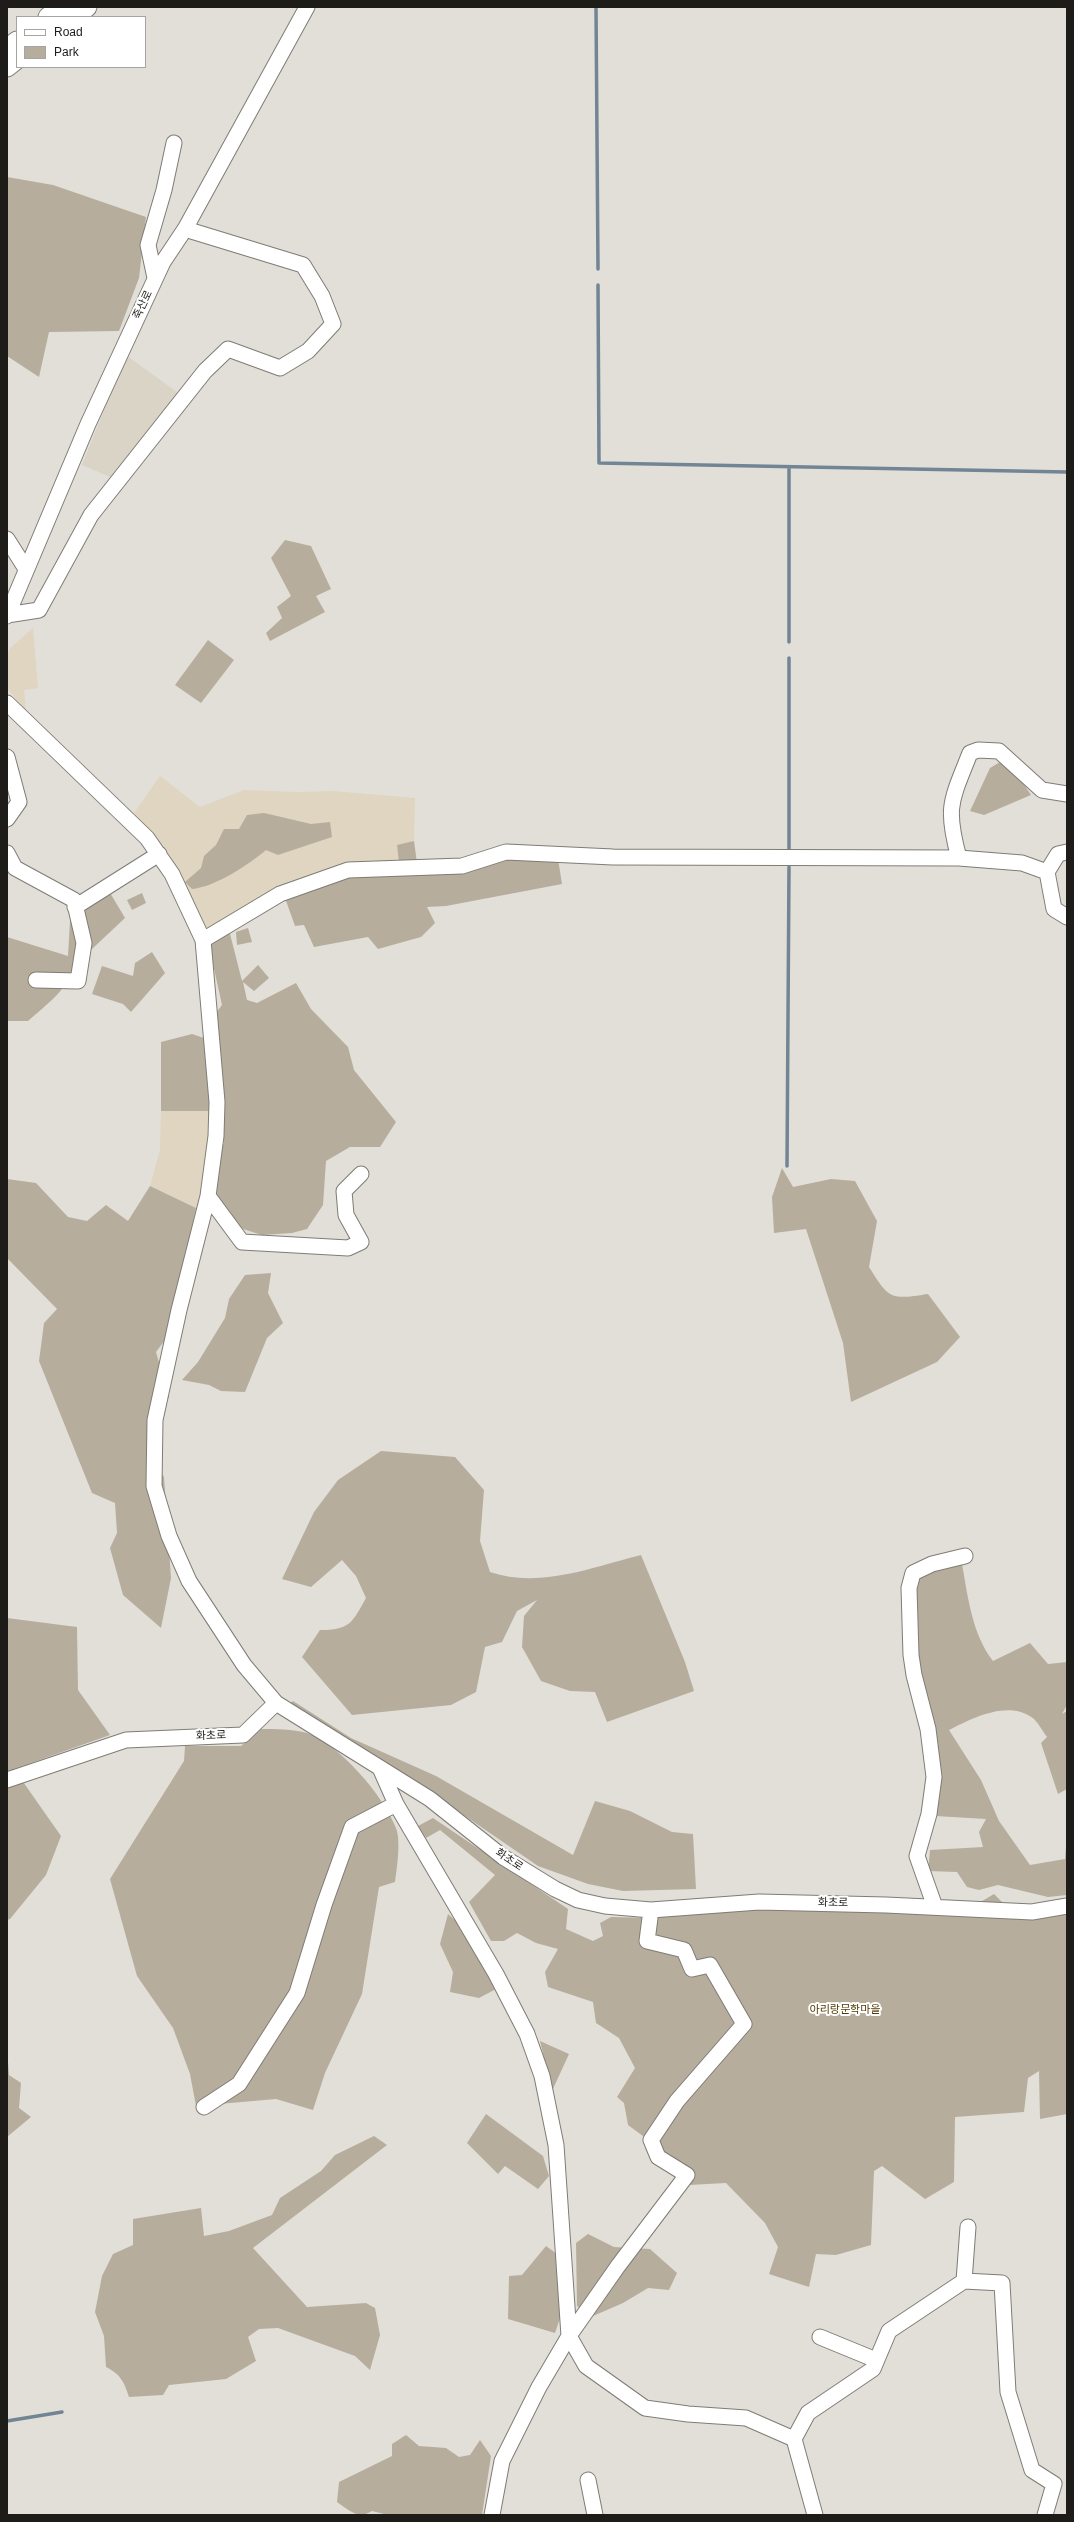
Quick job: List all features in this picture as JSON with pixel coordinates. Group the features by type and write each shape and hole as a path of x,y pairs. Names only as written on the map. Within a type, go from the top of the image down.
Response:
{"main road":[{"path":"49,16 62,7"},
{"path":"74,16 87,7"},
{"path":"7,49 16,42"},
{"path":"7,67 16,60"}],"street":[{"name":"죽산로","path":"7,616 82,436 155,278 185,229 307,7"},
{"path":"155,278 148,245 164,190 174,143"},
{"path":"7,616 39,610 91,515 205,371 228,349 280,368 308,351 332,324 322,296 303,265 185,229"},
{"path":"7,539 26,568"},
{"path":"7,703 147,838 172,874 203,940 216,1102 216,1136 208,1196 179,1310 155,1420 154,1486 169,1536 189,1582 244,1664 276,1703"},
{"path":"959,858 952,834 950,812 953,794 970,753 978,750 999,751 1021,769 1042,790 1067,794"},
{"path":"7,758 19,802 7,819"},
{"path":"203,940 280,894 348,870 462,866 506,852 613,857 959,858 1022,863 1047,872"},
{"path":"1067,852 1058,854 1047,872 1054,909 1067,917"},
{"path":"7,853 15,868 74,900 84,944 78,981 36,980"},
{"path":"75,907 159,854"},
{"path":"208,1196 242,1242 348,1248 361,1242 346,1215 344,1191 362,1174"},
{"path":"935,1907 917,1856 929,1814 934,1777 928,1729 913,1669 909,1588 913,1573 932,1564 965,1556"},
{"name":"화초로","path":"7,1780 126,1740 243,1735 276,1703 430,1799 503,1857 555,1889 578,1900 605,1906 650,1910 759,1902 935,1907 1032,1912 1067,1906"},
{"path":"380,1768 396,1804 496,1974 527,2034 542,2076 556,2145 569,2336 586,2366 645,2408 688,2414 746,2418 794,2439"},
{"path":"204,2107 239,2084 297,1993 324,1905 352,1827 396,1804"},
{"path":"492,2515 502,2461 539,2387 569,2336 618,2266 687,2176 658,2156 650,2140 677,2101 744,2024 710,1965 692,1969 684,1950 647,1941 650,1910"},
{"path":"964,2281 968,2227"},
{"path":"816,2515 794,2439 808,2412 873,2369 888,2331 964,2281 1002,2283 1008,2392 1032,2470 1054,2484 1045,2515"},
{"path":"820,2337 876,2360"},
{"path":"588,2480 595,2515"}],"shaded area":[{"path":"126,355 181,395 115,479 82,465"},
{"path":"33,628 38,688 24,690 26,711 7,688 7,655 10,648"},
{"path":"160,776 200,807 244,790 298,792 333,791 415,798 414,841 397,846 399,863 351,866 209,932 178,873 150,831 134,813"},
{"path":"161,1111 210,1111 206,1175 196,1208 150,1186 160,1150"}],"green space":[{"path":"7,177 53,185 146,217 139,278 119,331 49,332 39,377 7,356"},
{"path":"285,540 311,546 331,589 316,596 325,612 270,641 266,633 282,618 277,607 291,596 271,558"},
{"path":"208,640 234,660 201,703 175,685"},
{"path":"1000,762 1019,777 1031,795 984,815 970,811 990,768"},
{"path":"264,813 311,824 330,822 332,837 278,855 266,850 231,874 211,884 192,889 185,882 201,868 204,856 216,845 224,829 239,829 247,815"},
{"path":"414,841 417,863 399,863 397,845"},
{"path":"505,857 558,859 562,884 446,906 427,907 435,923 421,937 378,949 368,937 314,947 304,925 295,926 285,898 344,877"},
{"path":"109,891 125,918 92,949 77,953 66,984 54,998 28,1021 7,1021 7,937 68,956 71,904"},
{"path":"142,893 146,903 132,910 127,900"},
{"path":"248,928 252,942 237,945 236,932"},
{"path":"229,930 242,981 258,965 269,978 254,991 243,982 247,1000 257,1003 296,983 311,1009 348,1047 354,1070 396,1122 380,1147 350,1147 326,1161 323,1205 307,1229 292,1233 262,1235 243,1229 215,1196 211,1147 224,1144 216,1013 222,1005 208,941"},
{"path":"152,952 165,973 131,1012 123,1004 92,994 102,966 133,976 135,963"},
{"path":"192,1034 207,1039 210,1111 161,1111 161,1042"},
{"path":"782,1168 793,1187 831,1179 855,1181 877,1221 869,1267 881,1286 892,1295 898,1297 928,1294 960,1337 937,1362 851,1402 843,1343 806,1229 774,1233 772,1197"},
{"path":"7,1179 36,1183 68,1217 87,1221 106,1205 128,1221 150,1186 196,1208 168,1336 156,1352 169,1397 150,1428 147,1451 164,1477 171,1578 161,1628 123,1595 110,1548 117,1533 115,1503 92,1493 39,1361 44,1323 57,1309 7,1258"},
{"path":"271,1273 268,1293 283,1323 267,1338 245,1392 221,1391 209,1385 182,1380 198,1362 225,1318 229,1299 245,1275"},
{"path":"381,1451 455,1457 484,1490 480,1541 490,1572 509,1577 547,1577 585,1570 641,1555 685,1662 694,1691 607,1722 595,1692 570,1691 541,1681 522,1647 524,1616 537,1600 517,1611 502,1642 485,1647 476,1692 451,1705 352,1715 302,1657 320,1630 338,1629 349,1623 357,1614 366,1598 356,1576 342,1560 311,1587 282,1579 314,1512 338,1480"},
{"path":"962,1564 972,1615 980,1639 993,1661 1030,1643 1048,1664 1067,1662 1067,1705 1062,1714 1067,1711 1067,1789 1058,1794 1041,1743 1047,1737 1038,1723 1024,1713 1014,1711 991,1712 969,1720 949,1730 981,1780 999,1821 1030,1865 1065,1859 1067,1834 1067,1895 1048,1897 998,1885 979,1890 967,1887 957,1872 928,1871 930,1850 983,1847 979,1832 986,1819 935,1816 920,1696 916,1637 917,1577"},
{"path":"7,1618 77,1627 78,1690 110,1735 14,1769 61,1836 46,1875 10,1919 7,1920"},
{"path":"293,1701 351,1738 436,1776 573,1855 595,1801 630,1811 672,1832 693,1834 696,1889 623,1891 588,1884 538,1866 398,1770 335,1736 288,1705"},
{"path":"261,1729 290,1730 307,1733 320,1739 333,1748 359,1773 381,1801 396,1828 398,1840 395,1882 379,1887 362,1994 325,2073 313,2110 276,2099 196,2106 190,2074 173,2028 137,1976 110,1879 184,1761 185,1746 241,1746"},
{"name":"아리랑문학마을","path":"433,1818 568,1909 566,1929 593,1941 603,1936 600,1923 611,1917 653,1918 743,1906 962,1913 994,1894 1014,1914 1067,1910 1067,2114 1040,2119 1039,2071 1028,2078 1024,2112 955,2117 954,2182 925,2199 882,2166 874,2171 871,2245 836,2255 816,2254 809,2287 769,2274 778,2247 765,2223 726,2183 689,2185 647,2146 647,2139 628,2125 624,2103 617,2097 635,2068 619,2038 596,2023 593,2002 548,1987 545,1972 558,1949 536,1943 517,1933 504,1941 491,1941 469,1902 495,1875 440,1830 426,1838 418,1826"},
{"path":"448,1914 456,1921 496,1989 479,1998 450,1992 453,1972 440,1944"},
{"path":"540,2041 569,2054 552,2091"},
{"path":"7,2048 9,2075 21,2083 19,2108 31,2117 7,2137"},
{"path":"486,2114 543,2156 549,2176 538,2189 505,2166 498,2174 467,2143"},
{"path":"374,2136 387,2145 253,2248 307,2307 366,2303 375,2308 380,2335 370,2370 355,2356 278,2328 259,2329 248,2337 256,2361 226,2379 169,2385 163,2395 129,2397 118,2375 106,2367 104,2336 95,2312 102,2276 113,2254 133,2245 133,2219 201,2208 204,2236 229,2231 272,2215 280,2198 321,2171 335,2155"},
{"path":"588,2234 614,2247 650,2249 677,2273 669,2290 648,2288 623,2303 593,2316 577,2306 576,2243"},
{"path":"546,2246 557,2254 562,2312 555,2333 508,2319 509,2276 522,2275"},
{"path":"406,2435 419,2446 446,2448 459,2457 470,2455 480,2440 491,2456 482,2515 388,2515 372,2511 362,2515 350,2511 337,2502 339,2482 392,2456 392,2444"}],"waterway":[{"path":"596,7 598,269"},
{"path":"598,285 599,463 1067,472"},
{"path":"789,468 789,642"},
{"path":"789,658 789,849"},
{"path":"787,1166 789,867"},
{"path":"7,2421 62,2412"}]}
